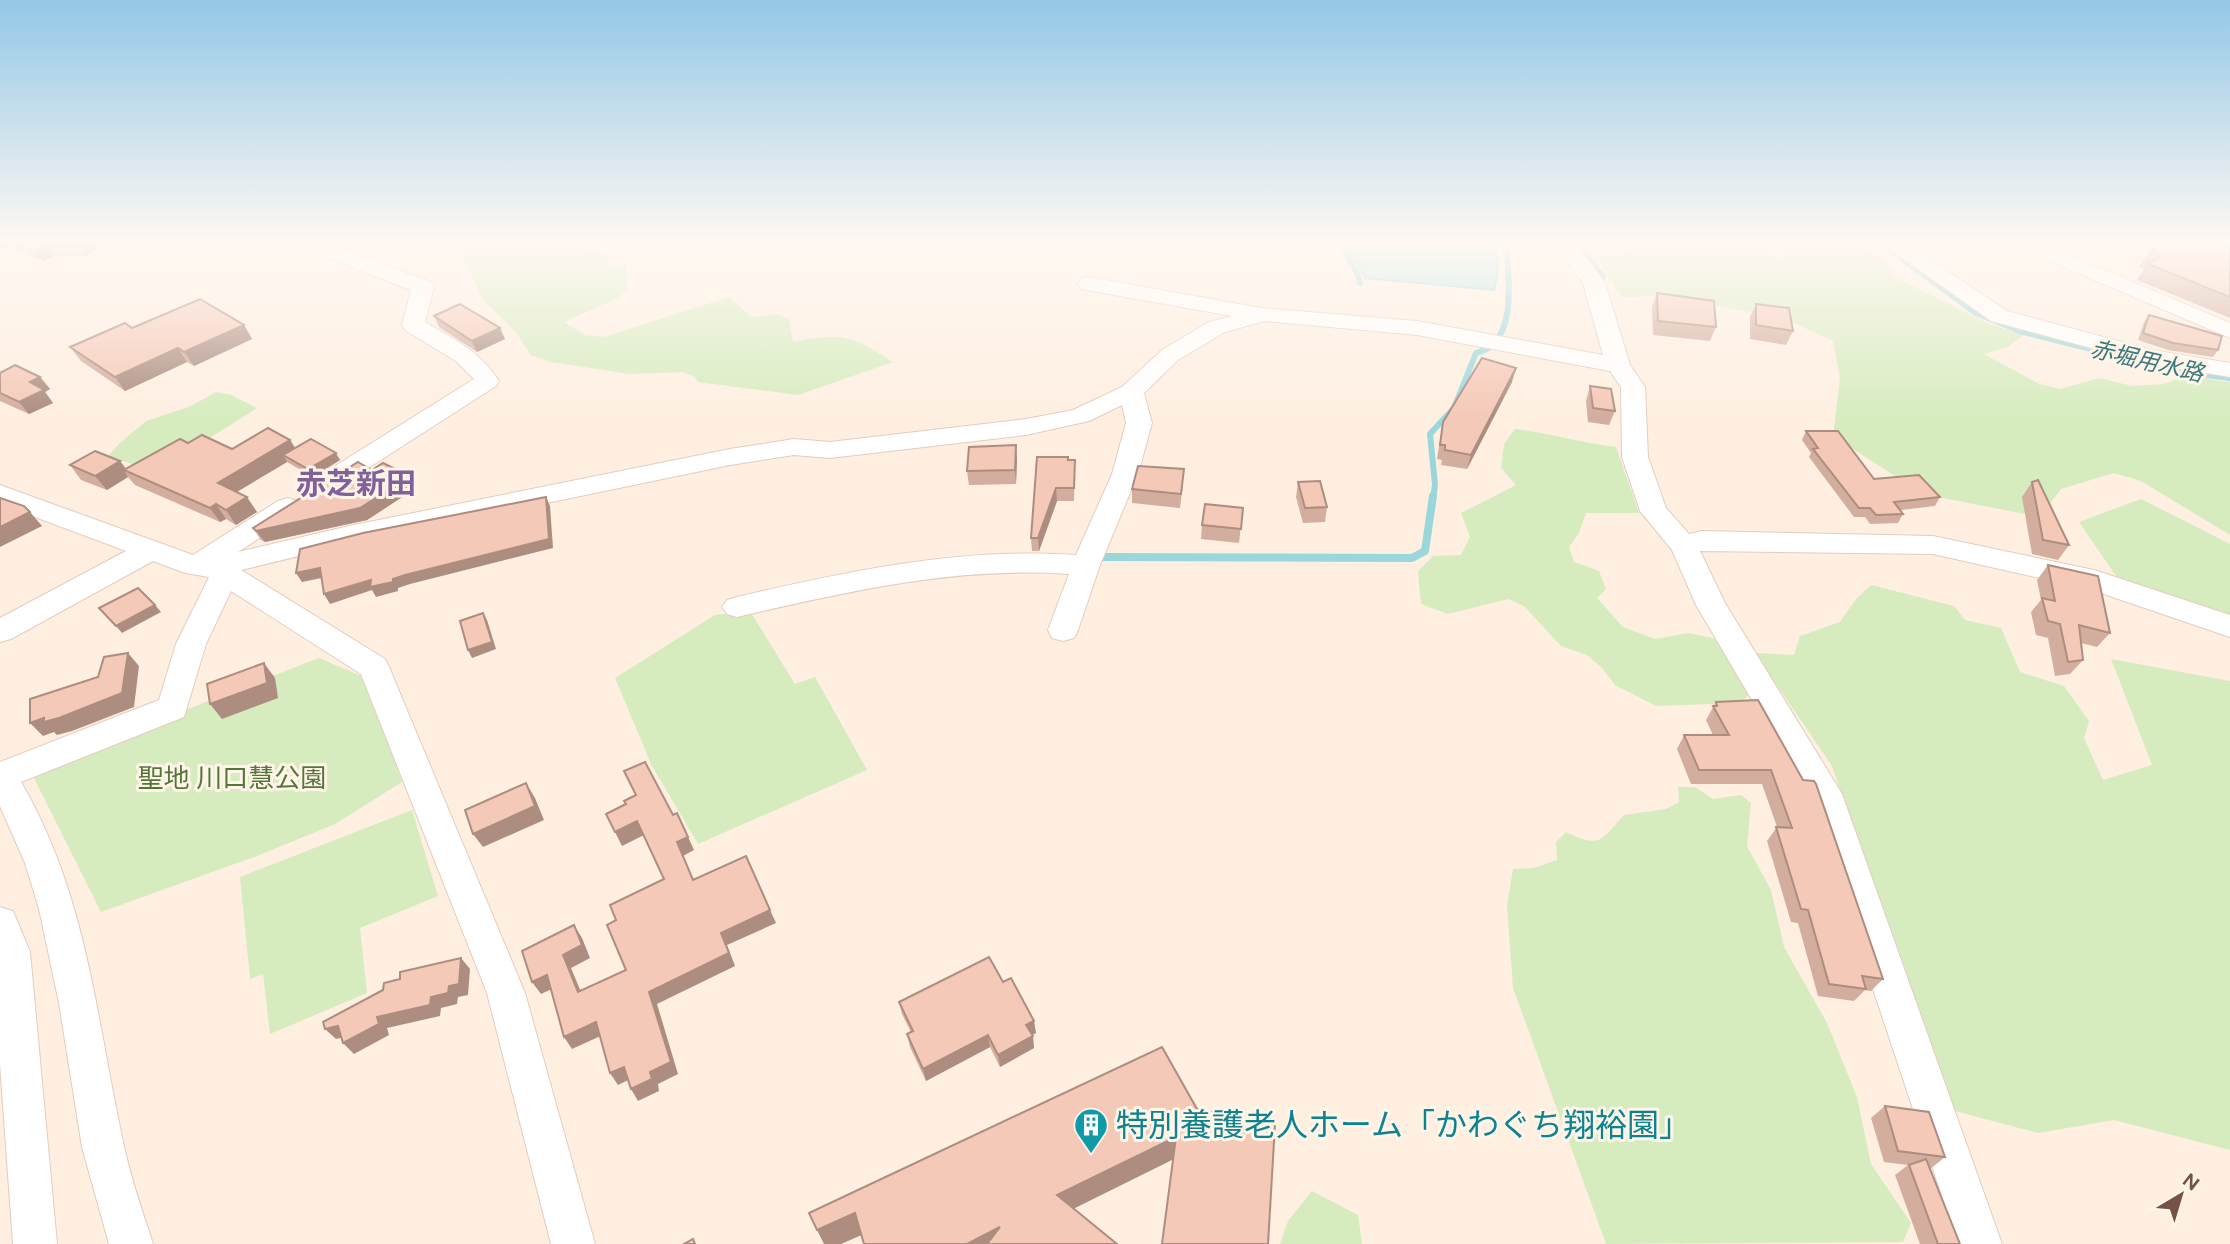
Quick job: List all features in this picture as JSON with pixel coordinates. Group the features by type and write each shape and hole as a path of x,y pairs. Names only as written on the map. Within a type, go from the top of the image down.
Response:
{"street":[{"path":"131,1244 104,1150 69,947 34,834 5,794 173,708 212,569 487,381 482,372 451,348 413,325 419,302"},
{"path":"1187,302 1264,314 1417,328 1618,365"},
{"path":"1170,355 1187,302"},
{"path":"1600,302 1618,365 1633,387 1635,457 1654,511 1684,546 1711,605 1825,794 1980,1244"},
{"path":"1978,302 1999,316 2150,357 2230,369"},
{"path":"2162,302 2230,331"},
{"path":"212,569 349,535 730,457 794,447 830,450 1026,427 1080,416 1131,391 1170,355 1217,327 1264,314"},
{"path":"1063,631 1086,565 1125,474 1139,423 1131,391"},
{"path":"0,494 151,550 212,569 373,667 506,993 573,1244"},
{"path":"1684,546 1702,540 1933,545 2094,580 2230,626"},
{"path":"0,631 151,550"},
{"path":"737,607 869,579 998,562 1044,560 1086,565"},
{"path":"0,923 11,952 35,1244"}],"green space":[{"path":"485,302 609,302 564,322 585,335 604,337 713,302 735,302 752,317 777,314 789,319 793,342 824,337 846,338 893,362 798,395 698,382 694,376 682,372 630,374 551,362 531,355 515,331"},
{"path":"1696,302 1945,302 1989,324 2024,335 2007,347 1984,354 2039,384 2061,389 2099,378 2132,386 2163,384 2186,376 2230,382 2230,535 2141,481 2114,473 2061,489 2040,517 1923,494 1833,436 1840,378 1833,341 1783,318"},
{"path":"216,392 231,395 257,408 208,439 148,469 123,461 102,462 146,421 191,406"},
{"path":"1515,429 1616,447 1639,513 1586,513 1579,533 1569,547 1574,562 1599,571 1606,589 1597,598 1623,627 1655,639 1688,633 1717,639 1749,695 1739,703 1656,706 1615,685 1587,655 1561,646 1524,606 1508,599 1448,614 1421,604 1418,571 1433,556 1461,555 1470,537 1461,513 1516,485 1501,468 1504,444"},
{"path":"2141,499 2230,544 2230,621 2116,576 2079,522"},
{"path":"1871,585 1954,606 1965,620 2001,628 2020,672 2064,686 2089,721 2084,738 2103,780 2152,765 2111,659 2230,681 2230,1150 2114,1120 2038,1133 1955,1111 1904,981 1832,766 1755,653 1794,655 1800,636 1840,622 1856,599"},
{"path":"750,611 795,684 815,677 867,770 698,844 652,766 615,678 715,615"},
{"name":"聖地 川口慧公園","path":"319,658 366,678 402,782 335,824 257,856 101,912 30,770"},
{"path":"1678,787 1695,787 1713,799 1741,795 1751,803 1747,846 1771,890 1784,947 1827,1023 1857,1097 1871,1164 1911,1223 1903,1242 1606,1244 1513,988 1507,905 1513,869 1534,868 1557,860 1556,842 1566,832 1586,840 1599,840 1624,815 1666,809 1679,802"},
{"path":"412,810 438,896 360,928 367,993 270,1034 263,974 250,979 240,877"},
{"path":"1312,1191 1358,1215 1362,1244 1280,1244 1288,1221"}],"building":[{"path":"193,302 205,302 244,325 184,352 178,348 115,377 70,347 125,323 132,328"},
{"path":"1657,302 1714,302 1716,327 1658,321"},
{"path":"460,304 500,328 472,341 434,316"},
{"path":"1756,304 1789,308 1793,331 1756,325"},
{"path":"2149,315 2222,336 2218,350 2173,343 2143,333"},
{"path":"1482,358 1516,368 1471,455 1445,450 1445,445 1440,445 1443,422"},
{"path":"15,365 40,377 30,382 44,390 19,402 0,393 0,373"},
{"path":"1590,386 1611,389 1615,411 1593,408"},
{"path":"268,428 290,440 218,483 247,497 226,510 216,504 210,508 124,470 180,439 188,443 202,435 232,449"},
{"path":"1806,431 1838,431 1874,479 1919,475 1940,497 1894,502 1903,514 1876,515 1870,508 1859,508 1813,449 1818,448"},
{"path":"311,439 336,453 308,469 283,455"},
{"path":"1016,445 1015,470 967,471 969,447"},
{"path":"95,451 120,461 95,476 70,465"},
{"path":"1037,457 1068,457 1068,460 1075,460 1074,488 1056,488 1038,538 1031,538"},
{"path":"358,462 372,470 383,463 410,476 360,508 256,531 253,528"},
{"path":"1138,466 1184,469 1181,494 1132,489"},
{"path":"2038,480 2069,545 2043,540 2032,482"},
{"path":"1320,481 1327,507 1305,508 1298,482"},
{"path":"546,497 549,539 405,575 393,579 393,582 370,587 371,580 324,594 320,568 296,573 300,549 363,533"},
{"path":"0,498 24,506 30,512 0,527"},
{"path":"1205,504 1243,508 1241,529 1202,525"},
{"path":"2048,565 2098,576 2110,633 2079,625 2083,660 2068,662 2060,624 2048,621 2042,598 2055,601"},
{"path":"138,588 155,605 116,626 99,608"},
{"path":"483,613 492,642 468,650 460,621"},
{"path":"128,653 122,693 59,718 44,722 44,718 30,723 30,699 98,677 104,657"},
{"path":"264,663 267,683 210,704 207,684"},
{"path":"1758,700 1803,780 1814,781 1816,784 1883,979 1862,976 1866,989 1829,984 1808,910 1801,909 1776,827 1792,828 1771,770 1699,770 1684,735 1729,735 1713,706 1717,706 1716,702"},
{"path":"645,762 673,815 677,813 688,837 677,842 693,880 746,856 770,910 721,933 729,953 649,992 671,1062 650,1072 652,1079 631,1089 624,1067 610,1073 596,1022 564,1037 547,975 532,982 522,951 574,925 582,945 563,955 578,992 626,970 607,925 616,920 610,905 664,879 637,821 615,832 606,814 626,804 624,801 636,795 624,771"},
{"path":"526,783 535,806 473,834 465,810"},
{"path":"989,957 1003,982 1011,978 1034,1021 1026,1025 1033,1036 998,1055 988,1035 923,1069 907,1034 913,1031 899,1002"},
{"path":"461,958 459,984 449,986 448,993 431,997 430,1005 377,1017 379,1024 343,1043 338,1026 325,1029 323,1022 383,990 384,983 400,979 400,972"},
{"path":"1162,1047 1197,1109 1275,1124 1268,1244 1162,1244 1176,1137 1057,1195 1117,1244 987,1244 1000,1227 967,1244 864,1244 855,1213 817,1230 809,1213"},
{"path":"1885,1106 1929,1112 1945,1157 1898,1151"},
{"path":"1926,1159 1960,1244 1938,1244 1909,1165"}],"waterway":[{"path":"1433,498 1435,485 1430,434 1454,408 1476,353 1489,347 1499,337 1505,324 1508,302"},
{"name":"赤堀用水路","path":"1961,302 1976,313 2020,331 2182,372 2230,378"},
{"path":"1098,557 1412,558 1425,551 1433,496"}],"place":[{"name":"特別養護老人ホーム「かわぐち翔裕園」","path":"1091,1155"}],"district":[{"name":"赤芝新田","path":"356,483"}]}
